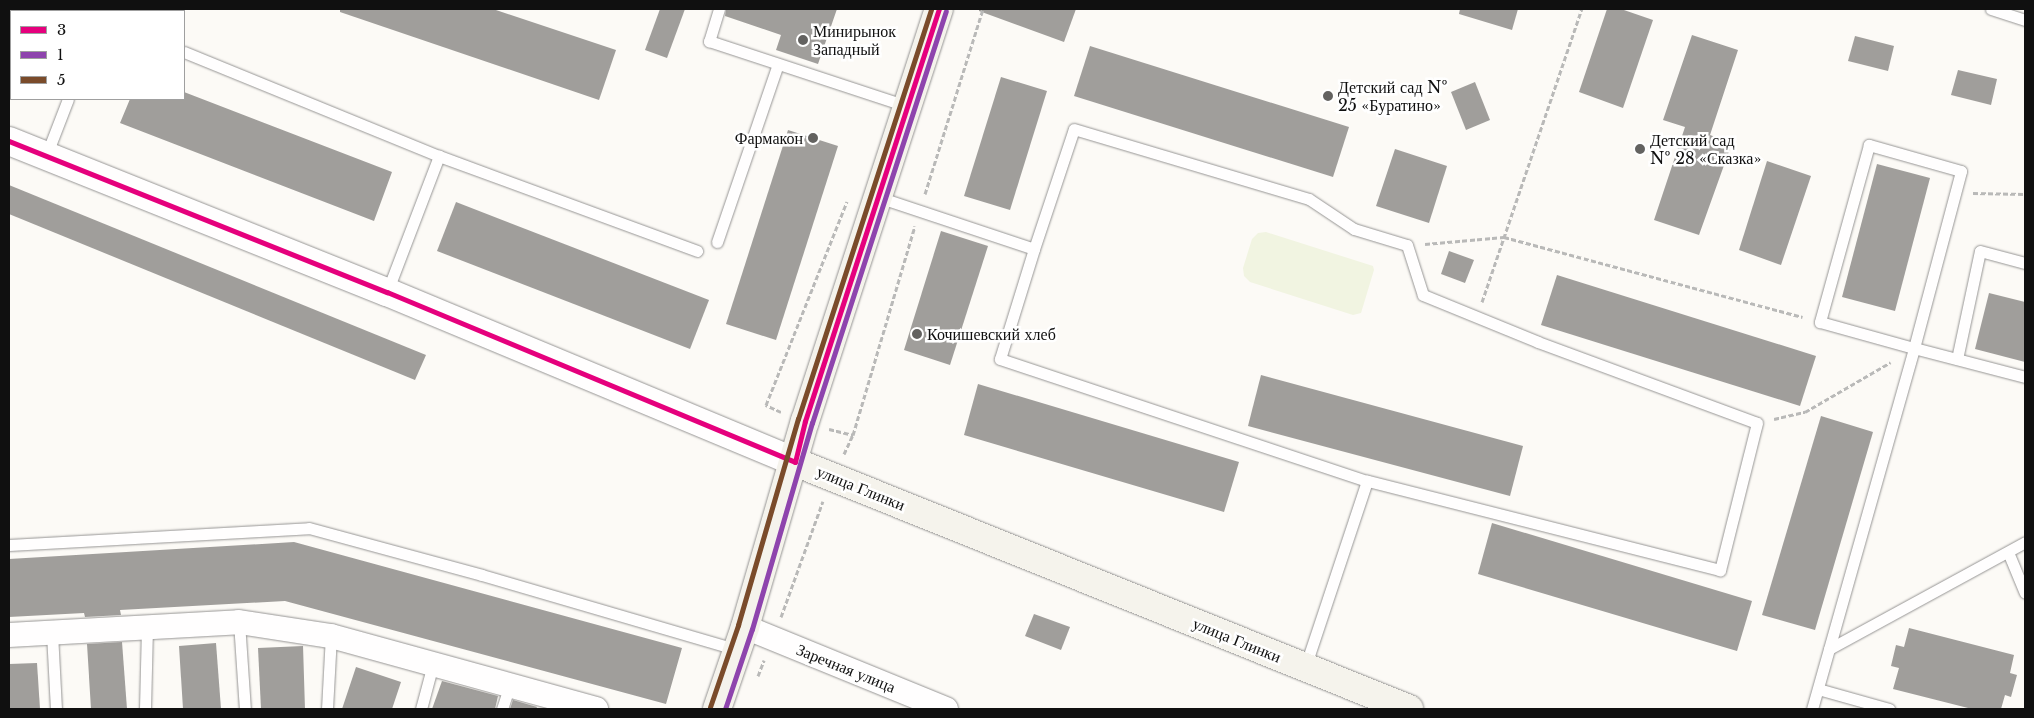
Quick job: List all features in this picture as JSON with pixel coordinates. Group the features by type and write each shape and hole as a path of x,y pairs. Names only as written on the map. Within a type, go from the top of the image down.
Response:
{"main road":[{"path":"716,709 742,638 795,462 805,421 939,9"},
{"name":"улица Глинки","path":"795,462 1409,709"}],"street":[{"name":"улица Глинки","path":"9,141 387,292 795,462"},
{"path":"9,635 239,622 331,636 586,708"},
{"name":"Заречная улица","path":"742,638 773,638 946,709"}],"lane":[{"path":"719,9 709,41 908,106"},
{"path":"1991,9 2025,20"},
{"path":"185,52 439,156 697,251"},
{"path":"717,242 778,64"},
{"path":"46,156 68,100"},
{"path":"1074,130 1309,199 1354,229 1407,245 1423,295 1756,423 1720,570 1367,481 1000,359 1074,130"},
{"path":"1812,709 1914,348 1961,171 1869,145 1820,322 1914,348 2025,377"},
{"path":"387,292 439,156"},
{"path":"878,197 1034,250"},
{"path":"1957,359 1980,251 2025,263"},
{"path":"1305,667 1367,481"},
{"path":"9,546 310,528 482,575 742,638"},
{"path":"1829,649 2025,542"},
{"path":"2008,552 2025,593"},
{"path":"239,622 245,709"},
{"path":"146,709 147,627"},
{"path":"52,633 56,709"},
{"path":"327,709 331,636"},
{"path":"421,709 433,664"},
{"path":"502,709 510,685"},
{"path":"1818,689 1889,709"}],"path":[{"path":"1477,317 1582,9"},
{"path":"782,412 766,405 850,192"},
{"path":"1955,192 2025,194"},
{"path":"1407,245 1504,237 1820,322"},
{"path":"1756,423 1804,412 1914,348"},
{"path":"756,683 832,477 853,435 821,427"}],"green space":[{"path":"1266,232 1373,266 1374,270 1361,313 1353,315 1250,282 1244,276 1243,268 1252,239 1258,233"}],"building":[{"path":"340,9 493,9 616,50 599,100 340,12"},
{"path":"660,9 685,9 667,58 645,50"},
{"name":"Минирынок Западный","path":"726,9 837,9 818,64 776,50 781,35 725,16"},
{"path":"979,9 1076,9 1064,42 979,11"},
{"path":"1460,9 1518,9 1512,30 1459,14"},
{"path":"1607,9 1621,9 1653,20 1623,108 1579,92"},
{"path":"1692,35 1738,50 1710,135 1732,143 1699,235 1654,220 1685,127 1663,120"},
{"path":"1855,36 1894,46 1888,71 1848,61"},
{"path":"1090,46 1349,127 1333,177 1074,96"},
{"path":"1958,70 1997,79 1991,105 1951,95"},
{"path":"1001,77 1047,91 1010,210 964,196"},
{"path":"1475,82 1490,120 1466,130 1451,92"},
{"path":"185,92 392,172 374,221 120,123 130,100 185,100"},
{"path":"788,130 838,146 776,340 726,324"},
{"path":"1395,149 1447,166 1429,223 1376,206"},
{"path":"1767,161 1811,176 1781,265 1739,250"},
{"path":"1877,164 1930,178 1895,311 1842,297"},
{"path":"9,185 426,355 415,380 9,214"},
{"path":"456,202 709,300 690,349 437,251"},
{"path":"941,231 988,246 950,365 904,350"},
{"path":"1449,251 1474,260 1465,283 1441,274"},
{"path":"1557,275 1816,356 1800,406 1541,325"},
{"path":"1989,293 2025,302 2025,362 1975,349"},
{"path":"1261,375 1523,446 1510,496 1248,426"},
{"path":"978,384 1239,462 1224,512 964,435"},
{"path":"1821,416 1873,432 1815,630 1762,615"},
{"path":"1492,523 1752,601 1737,651 1478,574"},
{"path":"294,542 682,648 666,704 285,601 120,610 121,615 85,617 84,613 9,617 9,559"},
{"path":"1034,614 1070,627 1061,650 1025,636"},
{"path":"1909,628 2014,655 2010,673 2017,675 2011,697 2005,695 2001,709 1972,709 1893,689 1899,668 1891,666 1896,645 1904,647"},
{"path":"122,642 127,709 91,709 87,644"},
{"path":"216,643 221,709 183,709 179,646"},
{"path":"303,646 305,709 261,709 258,648"},
{"path":"37,663 40,709 9,709 9,664"},
{"path":"356,667 401,682 392,709 342,709"},
{"path":"442,681 498,696 495,709 432,709"},
{"path":"513,700 537,707 536,709 510,709"}],"transit line":[{"name":"5","path":"710,707 738,625 798,419 931,9"},
{"name":"3","path":"9,141 387,292 795,462 805,421 939,9"},
{"name":"1","path":"725,709 752,629 812,423 946,11"}],"place":[{"name":"Минирынок Западный","path":"803,40"},
{"name":"Детский сад № 25 «Буратино»","path":"1328,96"},
{"name":"Фармакон","path":"813,138"},
{"name":"Детский сад № 28 «Сказка»","path":"1640,149"},
{"name":"Кочишевский хлеб","path":"917,334"}]}
